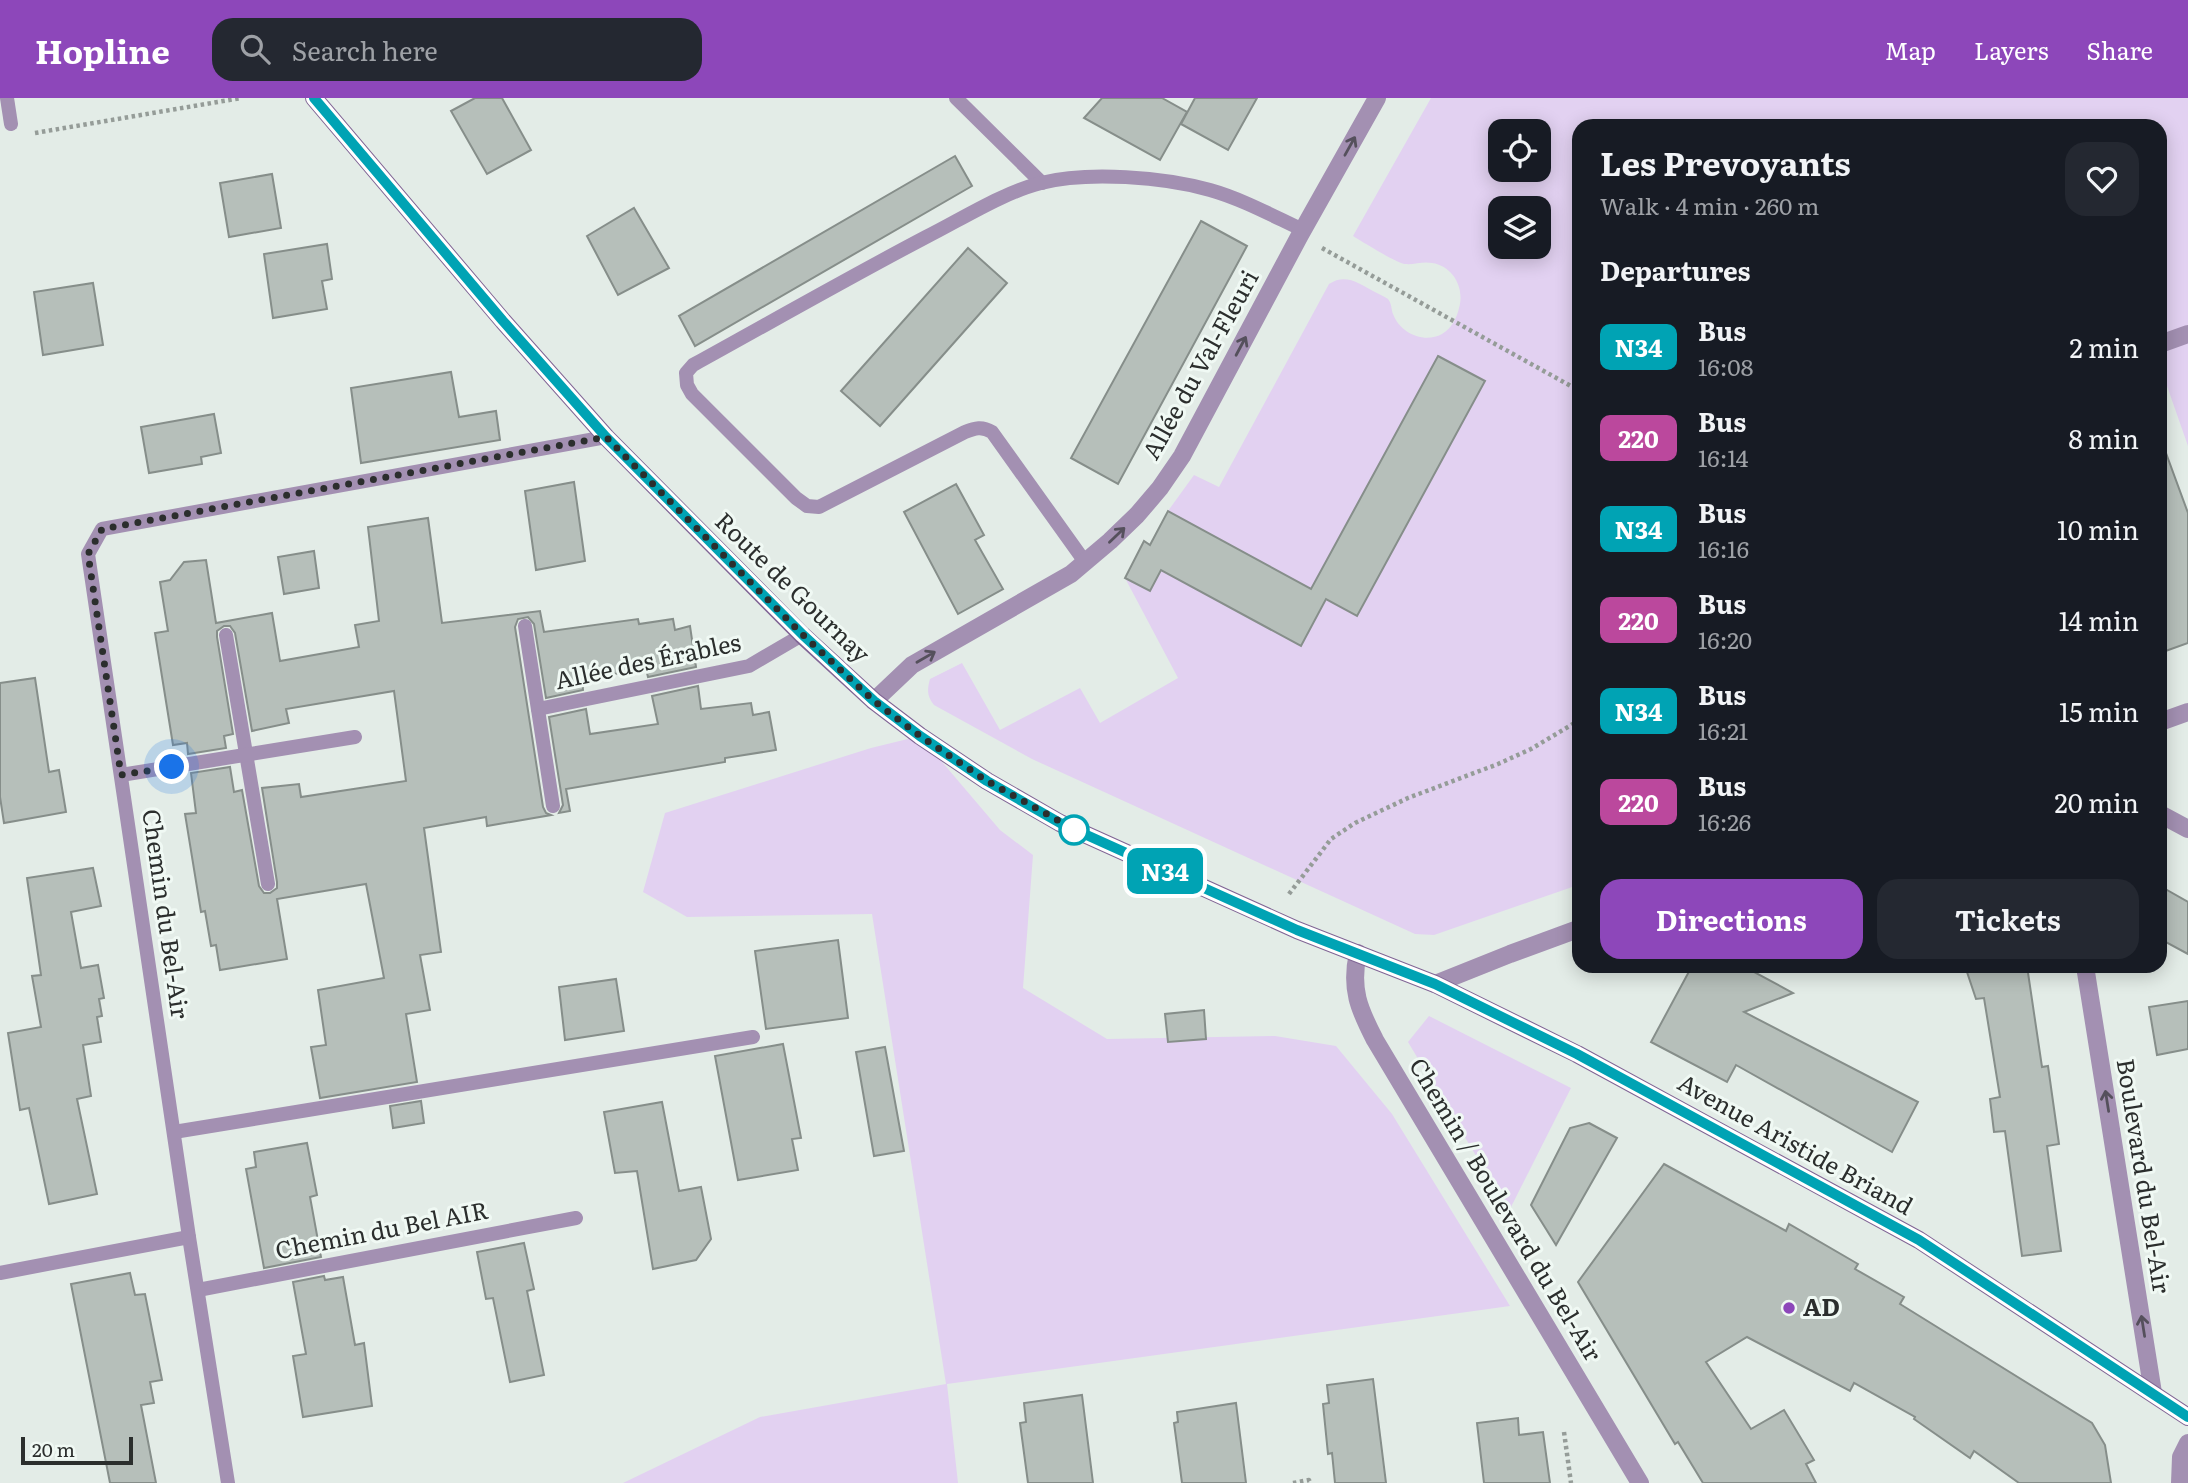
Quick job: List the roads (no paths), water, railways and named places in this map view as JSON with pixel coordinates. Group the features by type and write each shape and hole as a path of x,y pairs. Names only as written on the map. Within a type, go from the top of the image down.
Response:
{"street":[{"name":"Allée du Val-Fleuri","path":"874,701 912,665 1071,574 1137,515 1160,488 1182,456 1301,232 1377,98"},
{"name":"Route de Gournay","path":"317,99 503,321 606,437 803,635 874,701 987,781 1060,823 1297,930 1358,953"},
{"path":"2167,342 2188,334"},
{"path":"2167,720 2188,712"},
{"path":"2167,818 2188,829"},
{"path":"1435,984 1572,931"},
{"name":"Avenue Aristide Briand","path":"1358,953 1435,984 1577,1054 1919,1240 2188,1417"},
{"name":"Chemin / Boulevard du Bel-Air","path":"1358,953 1354,972 1355,994 1375,1041 1640,1483"},
{"name":"Boulevard du Bel-Air","path":"2086,973 2153,1393"},
{"path":"2180,1483 2181,1457 2188,1443"}],"lane":[{"path":"7,98 11,124"},
{"path":"956,98 1042,183"},
{"path":"1084,562 992,432 985,428 965,432 819,507 807,506 692,394 687,385 686,373 693,365 855,275 996,201 1042,183 1101,177 1170,182 1222,194 1301,232"},
{"name":"Chemin du Bel-Air","path":"228,1483 88,554 102,529 606,437"},
{"name":"Allée des Érables","path":"525,626 553,806"},
{"path":"226,635 268,884"},
{"name":"Allée des Érables","path":"538,709 749,666 803,635"},
{"path":"121,775 355,737"},
{"path":"174,1132 752,1037"},
{"name":"Chemin du Bel AIR","path":"198,1290 576,1218"},
{"path":"0,1273 189,1237"}],"place":[{"name":"AD","path":"1789,1308"}]}
